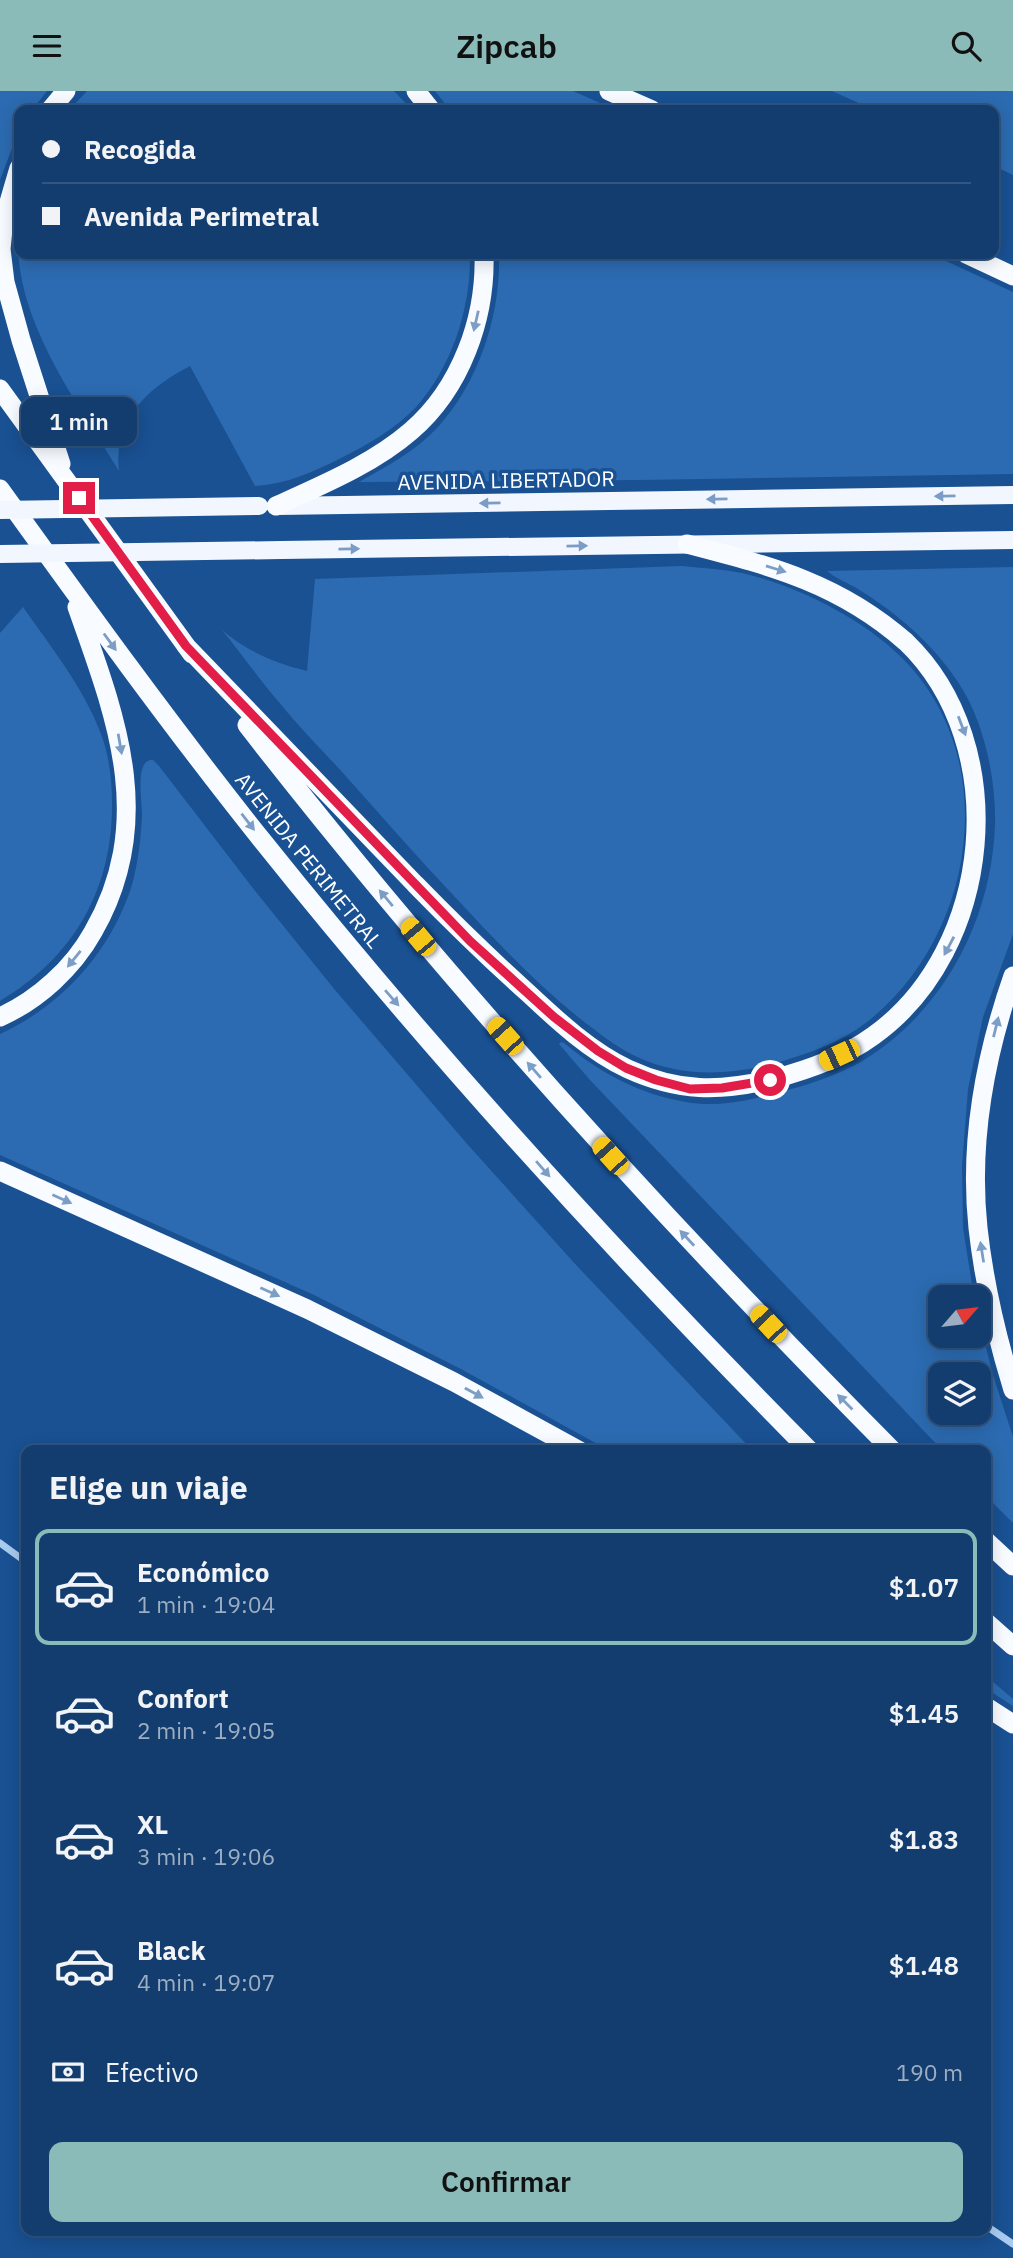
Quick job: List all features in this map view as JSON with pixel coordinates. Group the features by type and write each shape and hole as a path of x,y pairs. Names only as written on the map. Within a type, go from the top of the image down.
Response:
{"highway":[{"path":"54,105 66,91"},
{"path":"416,91 427,105"},
{"path":"609,91 641,105"},
{"path":"14,184 4,219 1,249 5,282 67,481"},
{"path":"268,506 344,473 384,450 427,417 445,393 463,361 474,332 481,298 484,259"},
{"path":"977,259 1013,276"},
{"name":"AVENIDA PERIMETRAL","path":"0,389 186,646 307,801 452,977 619,1166 785,1342 887,1445"},
{"name":"AVENIDA PERIMETRAL","path":"0,489 139,682 260,838 389,995 567,1197 804,1445"},
{"path":"186,646 470,941 554,1017 598,1051 626,1068 690,1089 754,1084 824,1063 855,1048 876,1034 920,990 954,938 972,882 980,845 978,785 971,750 959,716 931,669 909,645 876,619 823,586 795,575 687,544"},
{"path":"0,1017 27,1002 71,964 89,940 105,911 124,854 127,781 120,737 111,703 70,586"},
{"path":"1013,976 997,1021 982,1092 976,1166 978,1227 985,1276 1013,1390"},
{"path":"0,1171 307,1309 454,1382 569,1445"},
{"path":"991,1546 1013,1566"},
{"path":"991,1626 1013,1646"},
{"path":"991,1710 1013,1724"}],"main road":[{"name":"AVENIDA LIBERTADOR","path":"0,510 1013,495"},
{"path":"0,554 1013,540"}],"street":[{"path":"0,1543 21,1558"},
{"path":"991,2229 1013,2244"}],"shaded area":[{"path":"0,91 47,91 36,105 14,105 14,143 0,180"},
{"path":"87,91 394,91 407,105 74,105"},
{"path":"435,91 573,91 605,105 446,105"},
{"path":"832,91 1013,91 1013,175 999,168 999,105 863,105"},
{"path":"19,259 470,259 467,295 457,336 440,374 416,407 371,442 341,458 300,477 255,486 190,366 160,384 136,407 122,436 119,471 48,352 34,321"},
{"path":"499,259 942,259 1013,292 1013,474 359,482 401,457 429,436 452,409 476,368 485,346 499,277"},
{"path":"682,566 742,573 784,586 847,616 884,642 900,656 933,697 954,744 964,794 963,845 953,895 933,943 904,986 867,1022 834,1042 784,1060 736,1071 684,1071 650,1062 613,1043 566,1007 516,961 426,866 293,719 222,630 262,656 307,671 315,579"},
{"path":"1013,567 1013,934 983,1017 968,1089 962,1166 963,1228 972,1285 928,1285 928,1348 986,1348 990,1362 928,1362 928,1425 991,1425 991,1368 1013,1437 1013,1523 991,1501 991,1445 937,1445 590,1080 559,1044 564,1043 606,1073 652,1094 698,1104 734,1102 823,1079 864,1060 893,1039 918,1015 940,988 974,927 985,893 995,824 991,769 975,714 948,668 913,630 858,589 827,571"},
{"path":"23,607 86,700 101,734 111,776 111,834 97,892 84,918 49,964 0,1001 0,633"},
{"path":"153,760 159,766 335,990 468,1145 577,1266 747,1445 599,1445 461,1369 314,1295 0,1155 0,1034 23,1022 64,992 98,954 111,932 123,909 134,877 142,824 141,777 147,762"},
{"path":"991,1680 1013,1699 1013,1706 991,1692"}],"route":[{"path":"79,498 186,646 470,941 554,1017 598,1051 626,1068 656,1080 690,1089 722,1088 770,1080"}]}
